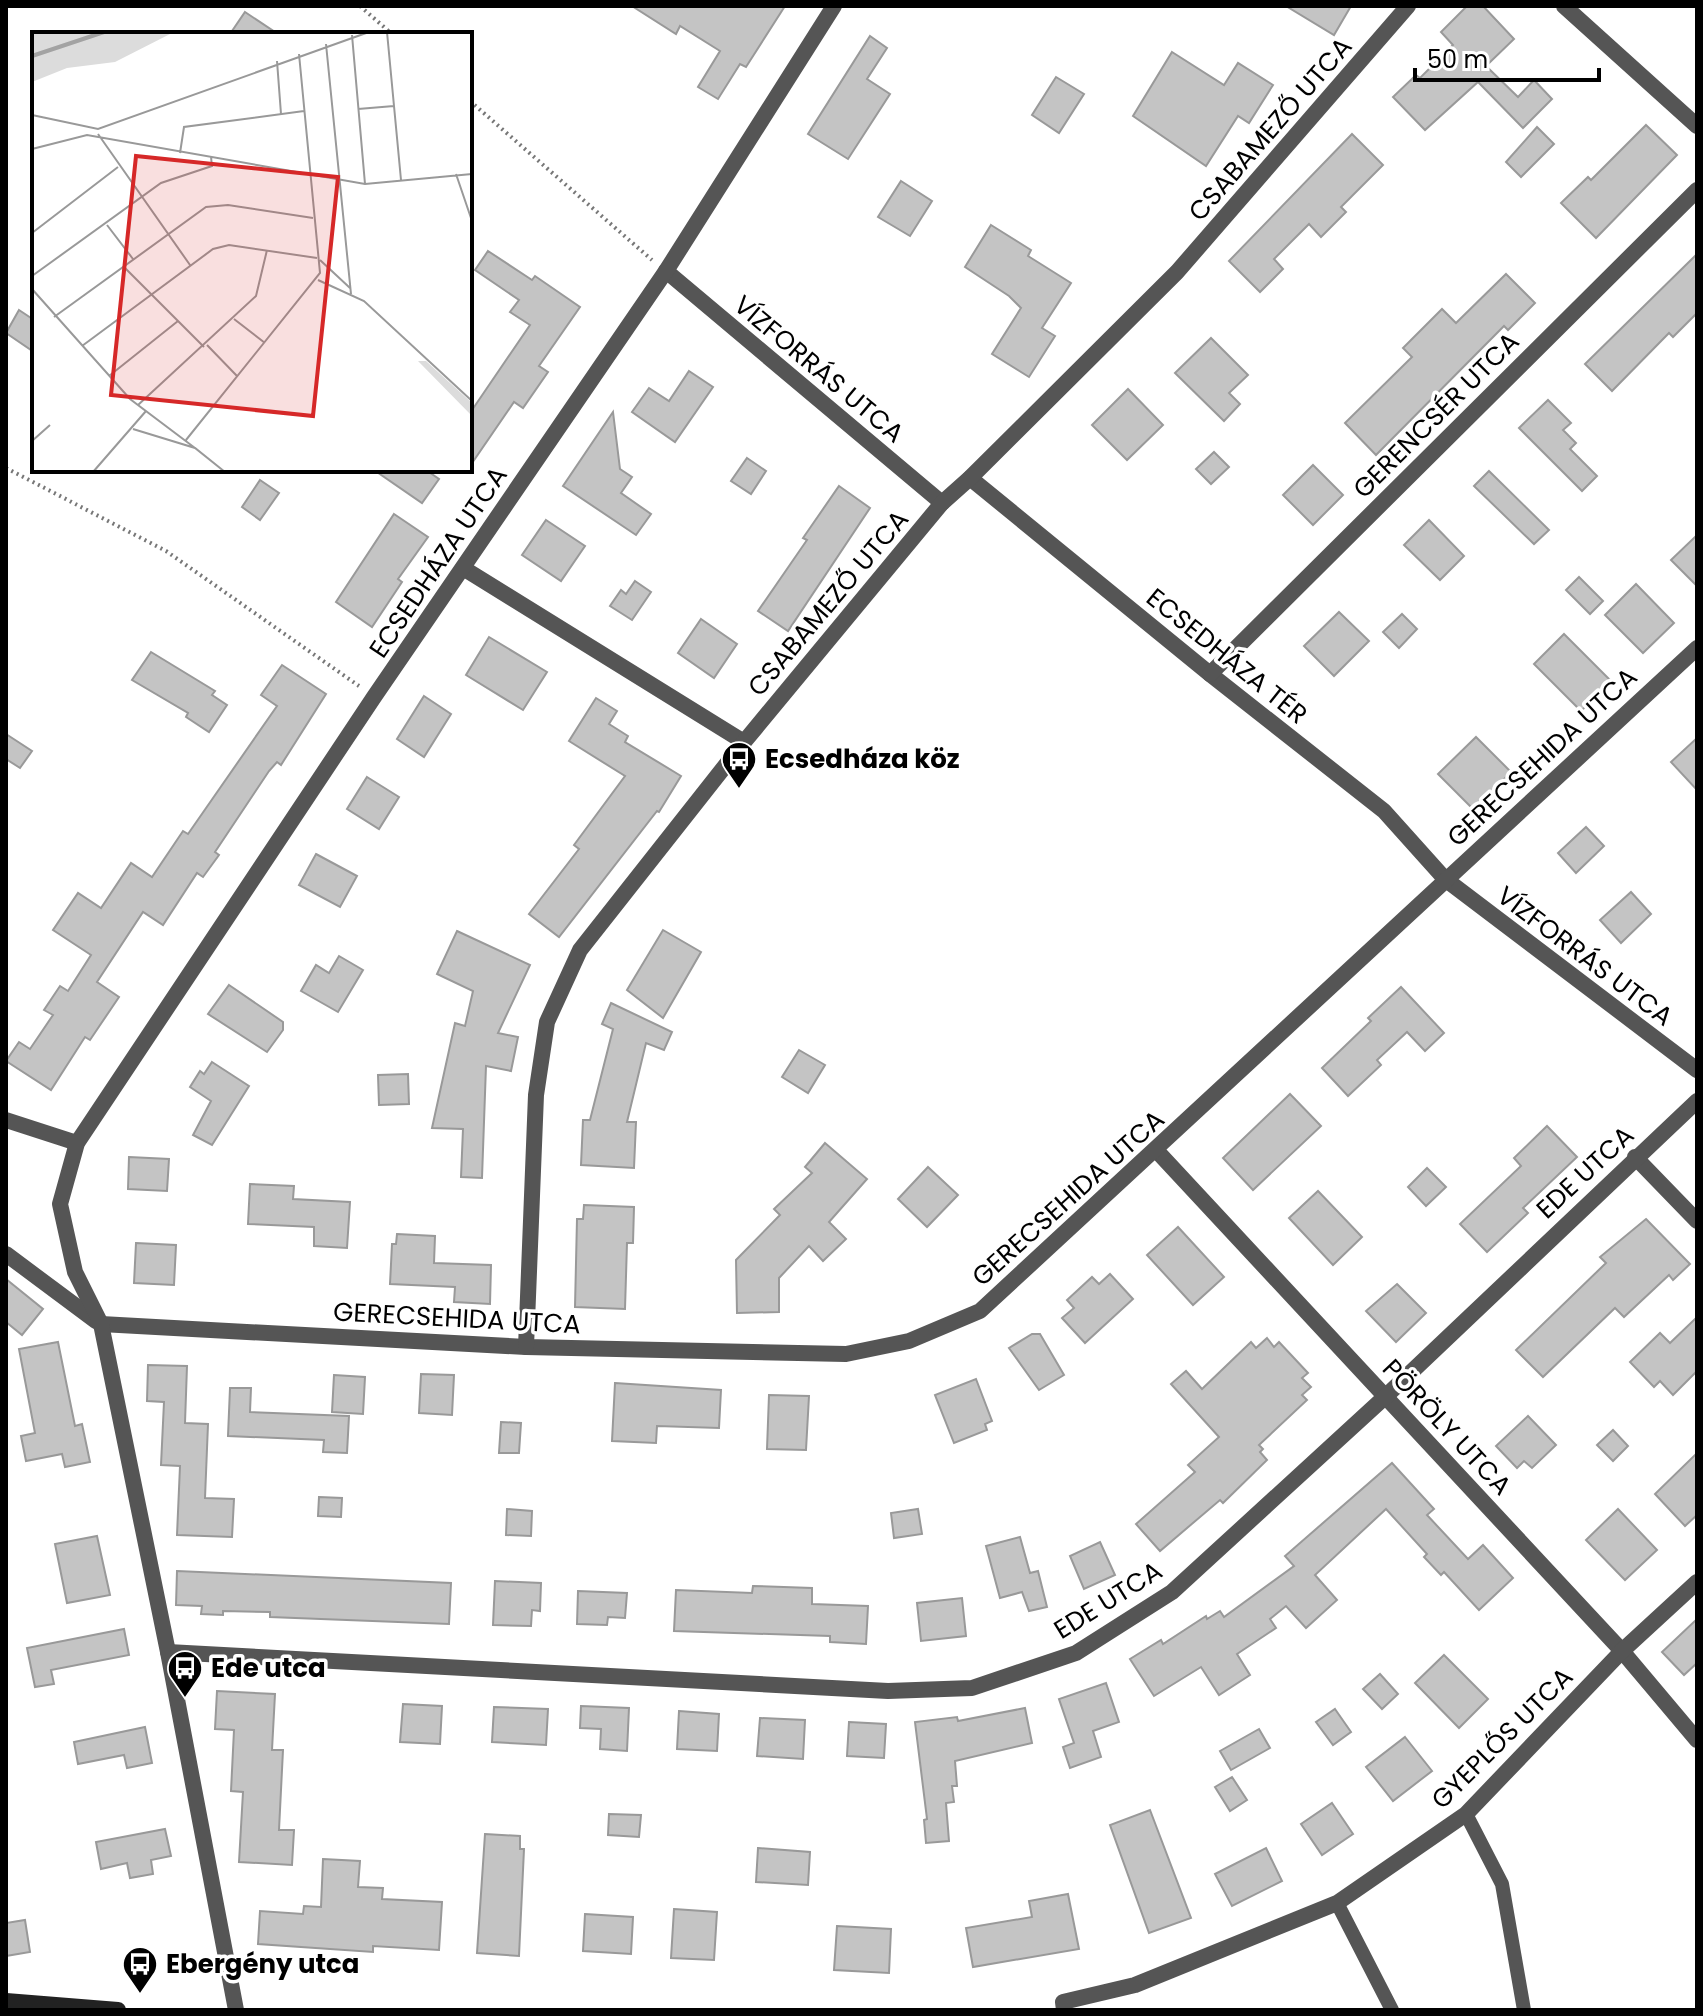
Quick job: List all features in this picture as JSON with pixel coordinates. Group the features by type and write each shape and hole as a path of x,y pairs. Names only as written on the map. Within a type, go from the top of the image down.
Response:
{"main road":[{"path":"6,2001 118,2010"}],"street":[{"name":"ECSEDHÁZA UTCA","path":"77,1143 374,697 666,271 834,6"},
{"name":"CSABAMEZŐ UTCA","path":"526,1347 536,1095 547,1022 580,950 744,742 942,503 1177,272 1408,6"},
{"path":"1564,6 1697,126"},
{"name":"GERENCSÉR UTCA","path":"1210,674 1697,190"},
{"name":"VÍZFORRÁS UTCA","path":"666,271 942,503"},
{"name":"ECSEDHÁZA TÉR","path":"970,478 1384,811 1445,879"},
{"path":"463,568 744,742"},
{"name":"GERECSEHIDA UTCA","path":"101,1324 526,1347 846,1354 909,1341 980,1311 1697,648"},
{"name":"VÍZFORRÁS UTCA","path":"1445,879 1697,1070"},
{"name":"EDE UTCA","path":"168,1652 888,1691 972,1688 1076,1653 1172,1592 1386,1396 1697,1101"},
{"path":"6,1120 77,1143 60,1204 75,1272 101,1324 168,1652 236,2010"},
{"name":"PÖRÖLY UTCA","path":"1156,1150 1622,1651 1697,1740"},
{"path":"1635,1157 1697,1221"},
{"path":"6,1254 101,1324"},
{"name":"GYEPLŐS UTCA","path":"1064,2010 1063,2002 1135,1985 1337,1903 1466,1814 1622,1651 1697,1582"}],"lane":[{"path":"1466,1814 1502,1884 1524,2010"},
{"path":"1337,1903 1392,2010"}],"path":[{"path":"360,6 390,32"},
{"path":"472,103 666,271"},
{"path":"6,468 166,551 374,697"}],"building":[{"path":"632,6 785,6 746,67 740,64 718,99 698,87 720,51 680,26 676,34"},
{"path":"1286,6 1351,6 1334,35"},
{"path":"1467,6 1483,6 1514,39 1486,66 1518,97 1534,80 1552,99 1523,128 1478,82 1425,130 1393,97 1416,75 1420,78 1453,45 1441,32"},
{"path":"245,12 275,32 231,32"},
{"path":"870,36 887,48 867,79 890,94 848,159 808,134"},
{"path":"1172,52 1224,85 1238,63 1273,85 1249,123 1238,116 1206,166 1133,116"},
{"path":"1056,77 1084,94 1059,133 1032,115"},
{"path":"1646,125 1677,155 1596,238 1561,203 1588,177 1591,180"},
{"path":"1537,127 1554,144 1521,177 1506,162"},
{"path":"1352,134 1383,165 1341,207 1346,212 1321,237 1309,224 1274,259 1283,269 1260,292 1229,261"},
{"path":"901,181 932,201 910,236 878,217"},
{"path":"991,225 1031,250 1028,256 1071,283 1042,328 1055,336 1029,377 992,354 1021,308 1009,296 965,267"},
{"path":"488,251 532,280 535,276 580,307 539,366 548,372 523,408 514,402 472,463 472,410 530,325 510,312 519,300 475,270"},
{"path":"1697,254 1697,313 1673,337 1669,333 1612,391 1585,364"},
{"path":"1506,274 1535,303 1508,330 1504,326 1376,455 1345,423 1412,357 1403,348 1442,309 1456,323"},
{"path":"19,310 32,319 32,351 6,333"},
{"path":"1211,338 1248,375 1229,393 1240,404 1224,421 1175,373"},
{"path":"689,371 713,387 675,442 632,412 649,388 669,401"},
{"path":"1128,389 1163,425 1127,460 1092,425"},
{"path":"1548,400 1571,423 1563,430 1576,443 1570,449 1597,476 1582,491 1519,428"},
{"path":"613,412 620,469 632,477 621,493 651,514 636,535 563,486"},
{"path":"1214,452 1229,467 1211,484 1196,469"},
{"path":"747,458 766,471 751,494 731,481"},
{"path":"1313,465 1343,495 1313,525 1283,495"},
{"path":"1489,471 1549,530 1534,544 1474,486"},
{"path":"377,472 429,472 439,479 422,503"},
{"path":"260,480 279,493 260,520 242,507"},
{"path":"839,486 870,508 788,631 758,611 807,540 803,538"},
{"path":"394,514 428,537 398,579 402,582 372,627 336,602"},
{"path":"546,520 585,546 561,581 522,555"},
{"path":"1429,520 1464,556 1440,580 1404,545"},
{"path":"1697,535 1697,586 1671,560"},
{"path":"1579,577 1603,601 1590,614 1566,590"},
{"path":"635,581 651,592 632,620 610,606 621,590 626,594"},
{"path":"1636,584 1674,623 1643,653 1605,615"},
{"path":"1339,612 1369,641 1334,676 1304,646"},
{"path":"1402,614 1417,629 1399,648 1383,632"},
{"path":"701,619 737,644 714,678 678,653"},
{"path":"1564,634 1611,681 1581,711 1534,664"},
{"path":"489,637 547,672 523,710 466,675"},
{"path":"151,652 215,691 212,695 227,705 209,732 186,717 188,713 132,680"},
{"path":"282,665 326,694 281,765 277,762 269,771 215,852 219,855 203,877 197,873 163,925 143,912 97,982 119,997 90,1040 85,1037 51,1090 6,1061 19,1042 30,1049 53,1015 44,1010 60,986 68,991 91,955 53,930 78,893 101,908 131,863 152,877 183,831 188,834 277,706 261,695"},
{"path":"424,696 451,714 424,757 397,739"},
{"path":"596,698 617,711 609,724 628,736 625,742 681,776 659,812 559,937 529,914 579,849 574,845 625,776 569,741"},
{"path":"6,734 32,751 20,768 6,759"},
{"path":"1476,737 1511,772 1474,810 1438,774"},
{"path":"1697,738 1697,790 1671,762"},
{"path":"367,777 399,797 379,829 347,809"},
{"path":"1586,827 1604,846 1576,873 1558,853"},
{"path":"316,854 357,876 340,907 299,885"},
{"path":"1631,892 1651,914 1621,943 1600,920"},
{"path":"663,930 701,952 663,1018 627,990"},
{"path":"457,931 530,965 498,1033 518,1037 511,1071 486,1066 482,1178 461,1177 463,1129 432,1128 455,1023 465,1026 473,991 437,974"},
{"path":"339,956 363,970 338,1012 301,991 316,965 329,973"},
{"path":"229,985 283,1022 283,1030 267,1052 208,1014"},
{"path":"1401,987 1444,1033 1425,1051 1407,1032 1377,1060 1381,1065 1348,1096 1322,1068"},
{"path":"611,1003 672,1032 664,1050 646,1043 627,1122 636,1122 634,1168 581,1165 583,1120 590,1120 613,1029 602,1024"},
{"path":"799,1050 825,1065 808,1093 782,1077"},
{"path":"212,1062 249,1086 212,1145 193,1135 211,1101 190,1087 200,1071 204,1074"},
{"path":"408,1074 409,1104 379,1105 378,1075"},
{"path":"1290,1094 1321,1126 1253,1190 1223,1158"},
{"path":"1547,1126 1577,1157 1523,1208 1528,1213 1487,1252 1460,1224 1521,1166 1514,1158"},
{"path":"825,1143 867,1179 829,1222 846,1239 823,1261 809,1246 779,1278 779,1312 737,1313 736,1260 780,1215 774,1209 812,1173 805,1167"},
{"path":"129,1157 169,1159 167,1191 128,1189"},
{"path":"928,1167 958,1195 927,1227 898,1199"},
{"path":"1427,1168 1446,1187 1426,1206 1408,1187"},
{"path":"250,1184 294,1186 293,1199 350,1202 347,1248 314,1246 314,1227 248,1224"},
{"path":"1318,1191 1362,1237 1333,1265 1289,1218"},
{"path":"584,1205 634,1207 633,1243 627,1243 625,1309 575,1307 577,1219 583,1219"},
{"path":"1646,1219 1690,1264 1673,1280 1669,1275 1624,1317 1615,1308 1543,1377 1516,1350 1606,1263 1600,1257"},
{"path":"1178,1227 1224,1277 1193,1305 1147,1255"},
{"path":"397,1234 435,1236 434,1263 491,1265 490,1304 454,1302 455,1287 390,1284 392,1244 396,1244"},
{"path":"136,1243 176,1245 174,1285 134,1283"},
{"path":"1110,1274 1133,1299 1085,1343 1062,1318 1074,1308 1067,1300 1092,1277 1099,1284"},
{"path":"6,1279 43,1309 22,1335 6,1322"},
{"path":"1397,1284 1426,1313 1396,1342 1366,1311"},
{"path":"1697,1317 1697,1371 1673,1395 1660,1381 1654,1387 1630,1362 1660,1333 1670,1343"},
{"path":"1032,1334 1040,1334 1064,1375 1039,1390 1009,1348"},
{"path":"1267,1338 1274,1347 1279,1342 1308,1373 1302,1378 1311,1387 1302,1395 1307,1400 1259,1445 1263,1449 1260,1452 1267,1460 1223,1503 1220,1500 1160,1551 1136,1524 1195,1472 1188,1465 1219,1437 1171,1384 1186,1371 1202,1389 1251,1342 1256,1348"},
{"path":"58,1342 75,1426 82,1424 90,1462 65,1467 62,1454 26,1461 21,1436 35,1433 19,1349"},
{"path":"148,1365 187,1366 185,1423 208,1424 205,1498 234,1499 232,1537 177,1535 180,1466 161,1465 164,1402 147,1401"},
{"path":"421,1374 454,1375 452,1415 419,1413"},
{"path":"334,1375 365,1377 363,1414 332,1412"},
{"path":"976,1379 992,1421 985,1424 987,1430 954,1443 935,1395"},
{"path":"615,1383 721,1390 719,1428 657,1426 656,1443 612,1441"},
{"path":"230,1388 251,1388 250,1412 349,1416 347,1453 323,1452 324,1440 228,1436"},
{"path":"769,1395 809,1396 806,1450 767,1449"},
{"path":"1528,1416 1556,1445 1532,1468 1524,1461 1517,1468 1496,1446"},
{"path":"501,1422 521,1423 519,1453 499,1453"},
{"path":"1613,1430 1628,1446 1613,1461 1597,1445"},
{"path":"1697,1453 1697,1515 1685,1526 1655,1494"},
{"path":"1392,1463 1434,1509 1427,1515 1468,1559 1483,1545 1513,1578 1479,1610 1444,1572 1441,1575 1424,1557 1427,1554 1386,1509 1315,1575 1337,1600 1306,1628 1286,1606 1270,1619 1276,1628 1237,1654 1250,1675 1219,1695 1201,1667 1154,1696 1130,1659 1161,1640 1163,1644 1206,1616 1207,1619 1220,1611 1224,1617 1294,1566 1285,1556"},
{"path":"319,1497 342,1498 341,1517 318,1516"},
{"path":"507,1509 532,1511 531,1536 506,1535"},
{"path":"918,1509 922,1534 894,1538 891,1513"},
{"path":"1618,1509 1657,1550 1625,1580 1586,1540"},
{"path":"97,1536 110,1595 67,1603 55,1544"},
{"path":"1020,1537 1030,1573 1038,1571 1047,1607 1029,1611 1022,1592 1000,1598 986,1546"},
{"path":"1100,1542 1115,1575 1084,1589 1070,1556"},
{"path":"177,1571 451,1583 449,1624 270,1617 270,1612 201,1614 202,1606 176,1605"},
{"path":"495,1581 541,1583 540,1611 532,1610 531,1626 493,1625"},
{"path":"753,1586 812,1588 812,1604 868,1606 866,1644 830,1642 830,1636 674,1631 676,1590 752,1593"},
{"path":"578,1591 627,1593 625,1618 608,1617 607,1625 577,1624"},
{"path":"962,1598 966,1636 921,1641 917,1603"},
{"path":"1697,1619 1697,1663 1684,1675 1662,1652"},
{"path":"124,1629 129,1655 51,1670 54,1684 35,1687 27,1648"},
{"path":"1444,1655 1488,1699 1459,1728 1415,1683"},
{"path":"1380,1674 1398,1694 1382,1709 1363,1689"},
{"path":"1106,1683 1119,1722 1093,1731 1101,1757 1070,1768 1063,1747 1074,1743 1059,1699"},
{"path":"217,1691 275,1694 272,1750 283,1750 279,1830 294,1830 292,1865 239,1862 243,1792 231,1791 234,1730 215,1729"},
{"path":"403,1704 442,1706 440,1744 400,1742"},
{"path":"581,1706 629,1708 627,1751 600,1749 601,1729 580,1728"},
{"path":"494,1707 548,1709 546,1745 492,1742"},
{"path":"1025,1708 1032,1743 955,1761 957,1786 952,1786 954,1802 946,1803 949,1841 926,1843 924,1820 927,1819 915,1722 957,1717 958,1721"},
{"path":"1335,1709 1351,1732 1333,1745 1316,1722"},
{"path":"679,1711 719,1714 717,1751 677,1749"},
{"path":"760,1718 805,1720 803,1759 757,1756"},
{"path":"849,1722 886,1724 884,1758 847,1756"},
{"path":"145,1727 152,1763 127,1768 124,1755 78,1764 74,1742"},
{"path":"1259,1729 1270,1748 1231,1770 1220,1751"},
{"path":"1405,1737 1432,1771 1393,1801 1366,1767"},
{"path":"1232,1777 1247,1800 1230,1811 1215,1787"},
{"path":"1332,1803 1353,1834 1322,1855 1301,1824"},
{"path":"1150,1810 1191,1918 1149,1933 1110,1825"},
{"path":"609,1814 641,1815 639,1837 608,1835"},
{"path":"165,1829 171,1856 151,1860 153,1874 130,1878 127,1863 101,1869 96,1842"},
{"path":"485,1834 520,1836 520,1849 524,1849 519,1956 477,1953"},
{"path":"758,1848 810,1852 808,1885 756,1882"},
{"path":"1266,1848 1282,1881 1232,1906 1215,1874"},
{"path":"323,1859 360,1861 358,1887 383,1888 382,1899 442,1902 439,1950 373,1946 373,1952 258,1944 260,1911 303,1914 304,1906 321,1907"},
{"path":"1068,1894 1079,1949 973,1967 966,1928 1032,1917 1029,1901"},
{"path":"674,1909 717,1912 714,1960 671,1958"},
{"path":"585,1914 633,1917 631,1954 583,1951"},
{"path":"25,1920 30,1952 6,1956 6,1923"},
{"path":"837,1926 891,1929 889,1973 834,1970"}],"place":[{"name":"Ecsedháza köz","path":"739,790"},
{"name":"Ede utca","path":"185,1699"},
{"name":"Ebergény utca","path":"140,1995"}]}
